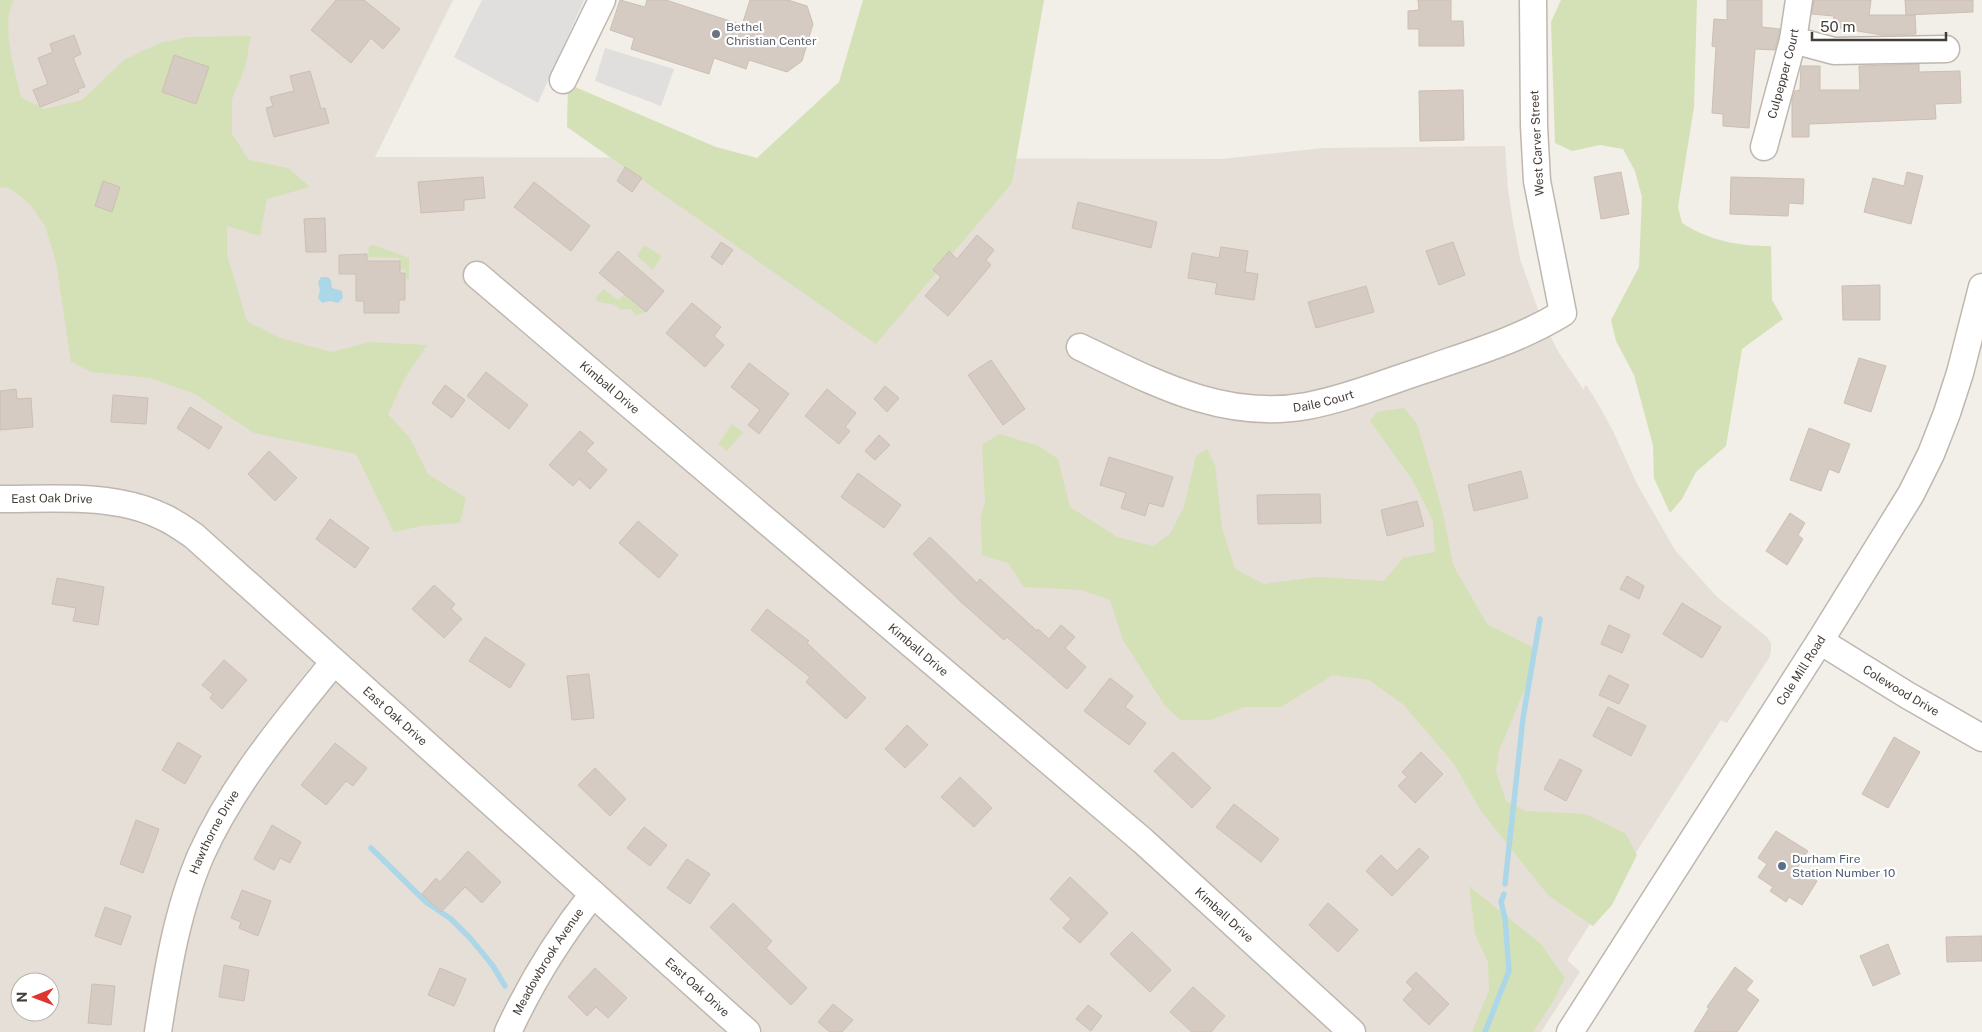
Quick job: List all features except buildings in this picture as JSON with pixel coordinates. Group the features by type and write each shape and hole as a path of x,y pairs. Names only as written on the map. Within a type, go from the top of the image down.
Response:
{"street":[{"path":"562,80 602,0"},
{"name":"West Carver Street","path":"1533,0 1537,181 1563,313"},
{"name":"Culpepper Court","path":"1764,147 1793,40 1799,0"},
{"path":"1793,40 1834,51 1946,49"},
{"name":"Kimball Drive","path":"477,275 1142,841 1352,1032"},
{"name":"Cole Mill Road","path":"1570,1032 1892,527 1931,454 1960,373 1982,287"},
{"name":"Daile Court","path":"1080,347 1155,383 1199,400 1225,405 1279,409 1306,406 1366,390 1513,339 1540,328 1563,313"},
{"name":"East Oak Drive","path":"0,499 106,501 127,504 160,515 194,536 747,1032"},
{"name":"Colewood Drive","path":"1820,641 1982,738"},
{"name":"Hawthorne Drive","path":"158,1032 163,997 186,898 213,831 264,751 334,662"},
{"name":"Meadowbrook Avenue","path":"508,1032 535,976 568,926 593,894"}],"shaded area":[{"path":"0,0 453,0 375,157 1222,159 1323,148 1505,146 1508,189 1520,259 1541,318 1559,353 1583,389 1585,385 1587,386 1600,407 1637,484 1675,550 1716,596 1767,637 1771,643 1769,658 1727,723 1721,720 1567,960 1580,972 1541,1032 0,1032"},
{"path":"482,0 584,0 538,103 454,57"},
{"path":"605,48 674,69 661,106 595,81"}],"green space":[{"path":"0,0 14,0 8,21 8,34 12,61 21,97 44,109 82,100 124,60 160,43 188,37 251,36 245,68 232,99 232,134 249,160 288,168 310,187 267,199 260,236 227,226 227,255 247,321 280,338 332,352 369,342 427,345 405,378 388,414 409,437 428,474 466,498 460,523 421,526 394,532 356,454 254,433 195,394 151,378 92,372 71,362 56,262 45,226 30,204 9,188 0,187"},
{"path":"863,0 1044,0 1012,183 876,344 567,127 568,84 716,147 757,158 839,82"},
{"path":"1561,0 1697,0 1694,107 1678,207 1682,223 1703,234 1725,241 1747,245 1771,246 1772,300 1783,319 1742,349 1726,446 1696,472 1682,499 1670,513 1654,478 1653,445 1634,375 1616,341 1611,320 1639,267 1642,197 1635,171 1623,149 1600,145 1572,151 1555,143 1551,22"},
{"path":"373,245 409,258 409,279 406,280 405,270 400,269 399,258 368,257 369,246"},
{"path":"644,245 662,256 653,270 637,256"},
{"path":"604,289 618,300 624,295 645,312 636,315 631,309 621,310 616,305 599,302 595,298"},
{"path":"1404,408 1417,424 1442,509 1453,565 1487,624 1535,648 1526,686 1499,751 1496,771 1506,801 1526,811 1585,814 1625,833 1637,855 1612,905 1593,926 1548,895 1481,811 1454,764 1404,705 1369,680 1333,675 1281,707 1244,707 1211,720 1181,720 1165,706 1123,640 1110,600 1082,590 1024,587 1008,563 982,555 981,517 985,501 982,445 1000,434 1039,446 1058,459 1070,507 1117,537 1153,546 1170,534 1184,507 1196,456 1207,449 1215,465 1222,528 1235,569 1264,584 1317,577 1384,581 1403,558 1435,552 1433,521 1413,481 1370,421 1377,412"},
{"path":"732,424 743,432 727,451 718,444"},
{"path":"1469,886 1541,944 1565,978 1552,1003 1533,1032 1472,1032 1489,990 1488,962 1475,934"}],"water":[{"path":"321,277 328,277 331,280 332,288 342,291 343,298 338,303 330,301 322,303 318,298 320,290 318,282"}],"waterway":[{"path":"1505,884 1523,718 1540,619"},
{"path":"371,848 426,902 451,919 471,939 493,966 505,986"},
{"path":"1485,1032 1509,971 1505,918 1501,902 1504,894"}],"place":[{"name":"Bethel Christian Center","path":"716,34"},
{"name":"Durham Fire Station Number 10","path":"1782,866"}]}
